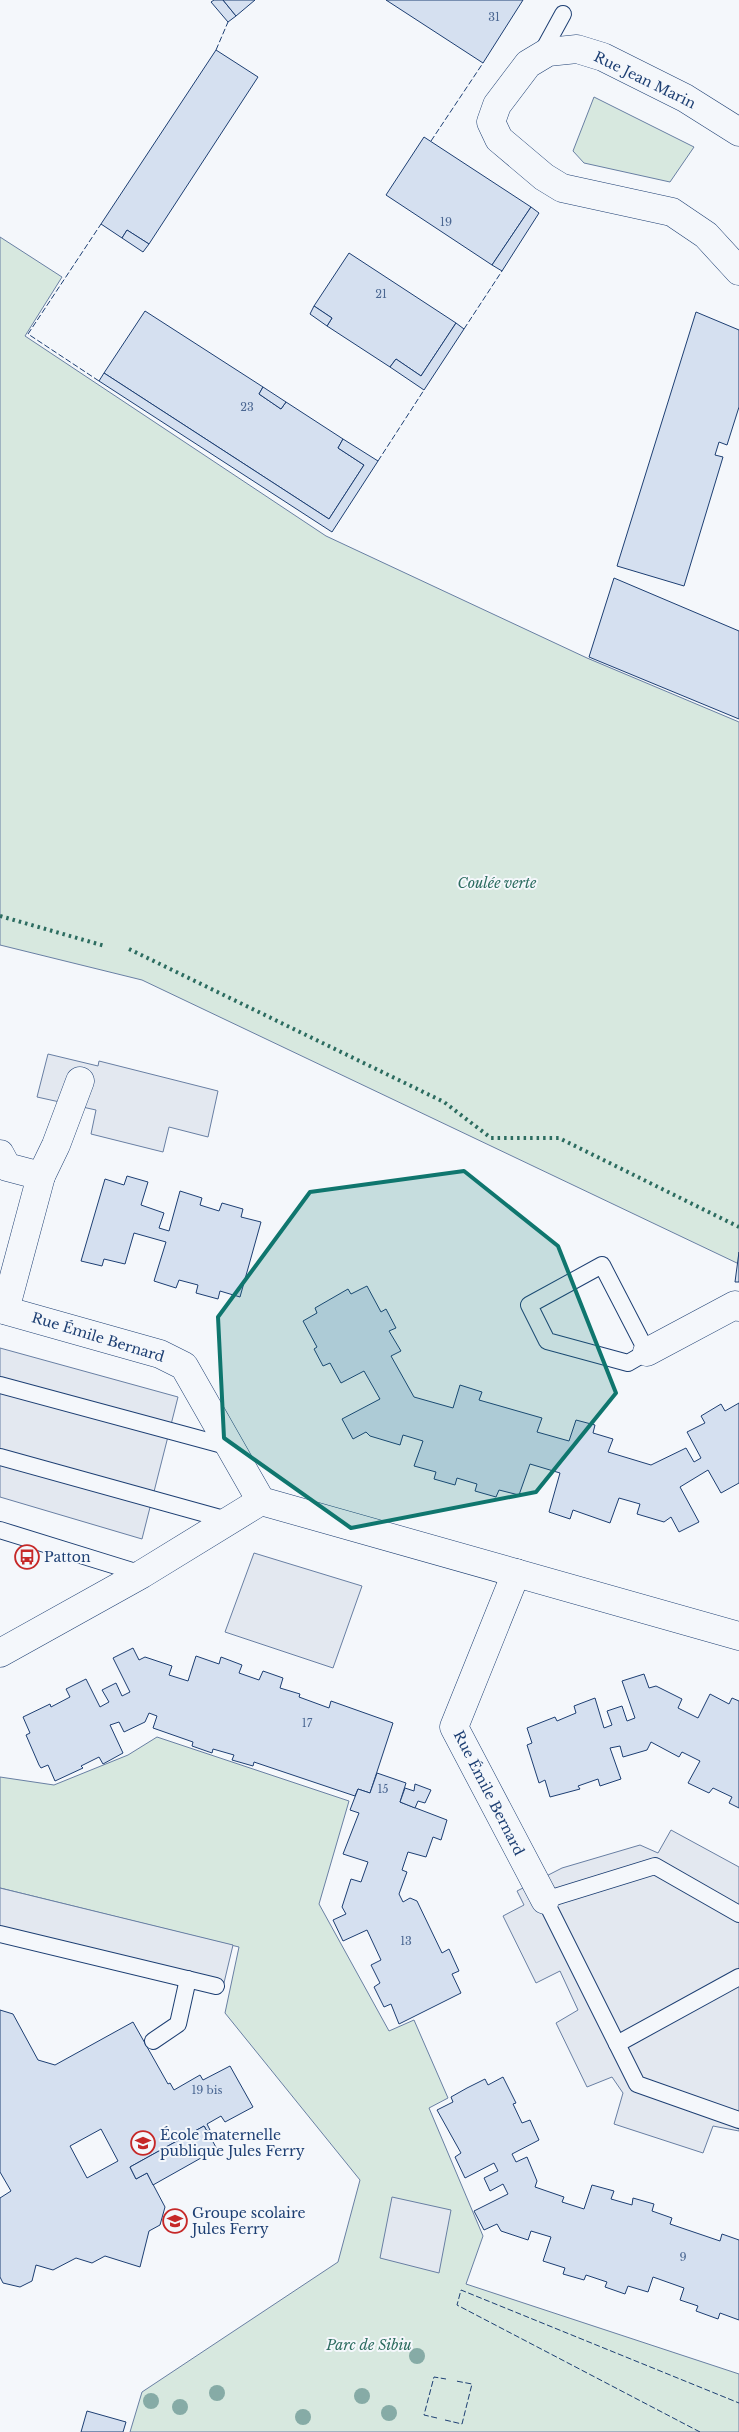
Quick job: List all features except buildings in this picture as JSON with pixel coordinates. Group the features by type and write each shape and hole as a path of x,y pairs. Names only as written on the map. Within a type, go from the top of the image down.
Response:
{"street":[{"name":"Rue Jean Marin","path":"739,132 685,98 595,54 568,49 540,56 528,64 497,106 491,122 499,139 544,177 562,188 672,212 706,236 739,271"},
{"name":"Rue Émile Bernard","path":"80,1081 56,1146 41,1176 2,1310 160,1354 184,1366 261,1501"},
{"path":"0,1154 7,1167 41,1176"},
{"path":"647,1352 735,1305 739,1307"},
{"path":"0,1653 142,1574 261,1501 739,1636"},
{"name":"Rue Émile Bernard","path":"516,1573 454,1727 545,1900"}],"lane":[{"path":"540,56 563,14"},
{"path":"602,1265 647,1352 628,1363 547,1342 529,1304 602,1265"},
{"path":"0,1385 230,1446"},
{"path":"0,1457 230,1521"},
{"path":"0,1530 142,1574"},
{"path":"739,1914 655,1866 545,1900 637,2084 739,2120"},
{"path":"0,1934 216,1986"},
{"path":"617,2044 739,1977"},
{"path":"153,2041 178,2024 188,1979"}],"highlighted area":[{"path":"464,1171 558,1246 616,1393 536,1492 351,1528 224,1438 218,1317 310,1192"}],"green space":[{"path":"594,97 694,147 670,182 584,163 573,151"},
{"name":"Coulée verte","path":"0,237 62,277 25,336 326,536 587,658 739,722 739,1264 142,980 0,945"},
{"name":"Parc de Sibiu","path":"157,1737 349,1801 319,1904 389,2031 414,2020 448,2098 429,2108 483,2236 466,2284 739,2374 739,2432 130,2432 142,2392 338,2262 360,2180 225,2013 239,1947 0,1888 0,1777 54,1785 128,1755"}],"shaded area":[{"path":"48,1054 98,1066 99,1061 218,1091 208,1137 169,1127 163,1152 91,1134 96,1110 37,1097"},
{"path":"0,1348 178,1397 142,1539 0,1497"},
{"path":"254,1553 362,1586 333,1668 225,1632"},
{"path":"671,1830 739,1867 739,2131 713,2126 703,2153 614,2124 623,2093 612,2077 587,2087 556,2023 578,2010 560,1971 536,1983 503,1916 524,1905 517,1891 562,1868 640,1845 658,1853"},
{"path":"0,1888 233,1945 223,1987 0,1934"},
{"path":"392,2197 451,2210 439,2273 380,2258"}],"hedge":[{"path":"0,916 105,946"},
{"path":"129,949 444,1102 491,1138 559,1138 739,1227"}],"fence":[{"path":"216,50 228,22"},
{"path":"431,141 483,63"},
{"path":"99,381 28,334 101,224"},
{"path":"464,329 502,271"},
{"path":"378,461 424,390"},
{"path":"700,2432 457,2305 461,2290 739,2403"},
{"path":"437,2418 424,2415 434,2377 446,2379"},
{"path":"445,2420 462,2424 472,2384 456,2381"}],"place":[{"name":"Patton","path":"27,1557"},
{"name":"École maternelle publique Jules Ferry","path":"143,2143"},
{"name":"Groupe scolaire Jules Ferry","path":"175,2221"}]}
